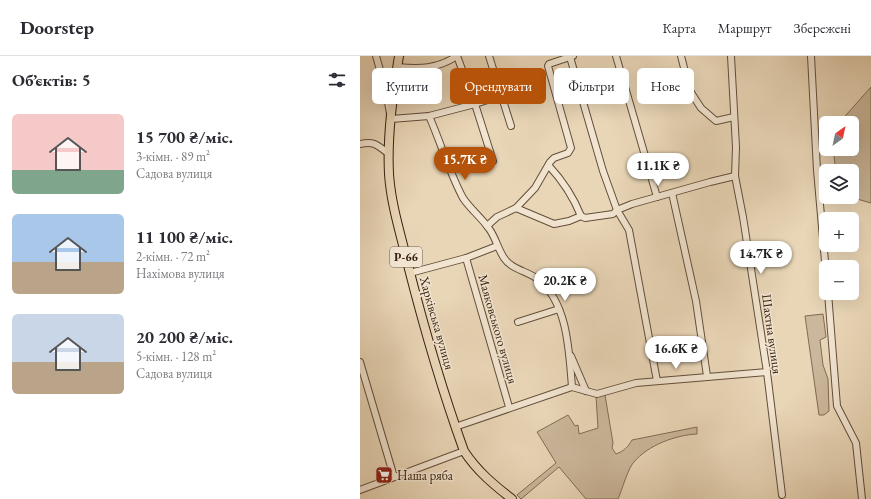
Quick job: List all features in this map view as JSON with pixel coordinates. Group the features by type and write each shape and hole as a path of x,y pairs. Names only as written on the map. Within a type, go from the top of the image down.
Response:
{"main road":[{"name":"Харківська вулиця","path":"399,56 391,119 389,154 392,194 410,273 455,427 464,451"},
{"name":"Р-66","path":"464,451 480,472 512,499"}],"street":[{"path":"376,56 386,91 391,119 429,116 475,104 493,161"},
{"path":"397,67 424,69 446,62 457,56 462,68"},
{"path":"490,56 493,68"},
{"path":"616,56 657,197"},
{"path":"681,56 690,91 701,108 716,121 734,117"},
{"name":"Шахтна вулиця","path":"731,56 735,176 743,217 767,372 782,495"},
{"path":"811,56 817,170 825,260"},
{"path":"487,226 497,217 516,208 535,188 554,158 568,153 571,148 548,66 553,62 571,57 595,145 617,210 629,230 657,381"},
{"path":"503,104 510,126"},
{"path":"429,116 459,190 471,208 487,226 504,258 510,265 538,279 551,291 564,325 569,351 572,387"},
{"path":"360,144 370,142 375,143 389,154"},
{"path":"549,166 560,177 573,197 583,217"},
{"path":"516,208 554,224 583,217 613,214 617,210 632,204 735,176"},
{"path":"672,193 696,301 707,376"},
{"path":"410,273 466,258 497,246"},
{"name":"Маяковського вулиця","path":"466,258 509,407"},
{"path":"829,300 837,406 856,443 862,499"},
{"path":"518,322 558,309"},
{"path":"569,351 586,391"},
{"path":"360,362 394,477"},
{"path":"455,427 509,407 572,387 597,394 636,383 767,372"},
{"path":"360,490 464,451"}],"shaded area":[{"path":"871,87 871,203 859,200 859,164 835,164 834,156 859,156 859,116 845,116"},
{"path":"823,314 826,337 820,340 823,365 828,379 829,411 824,415 819,415 805,316"},
{"path":"605,395 613,443 612,448 616,454 626,448 632,440 697,427 697,434 680,436 663,442 640,456 632,465 618,499 586,499 559,467 521,499 517,495 556,463 537,432 568,415 575,426 578,425 579,434 598,428 596,396"}],"place":[{"name":"Наша ряба","path":"384,475"}]}
